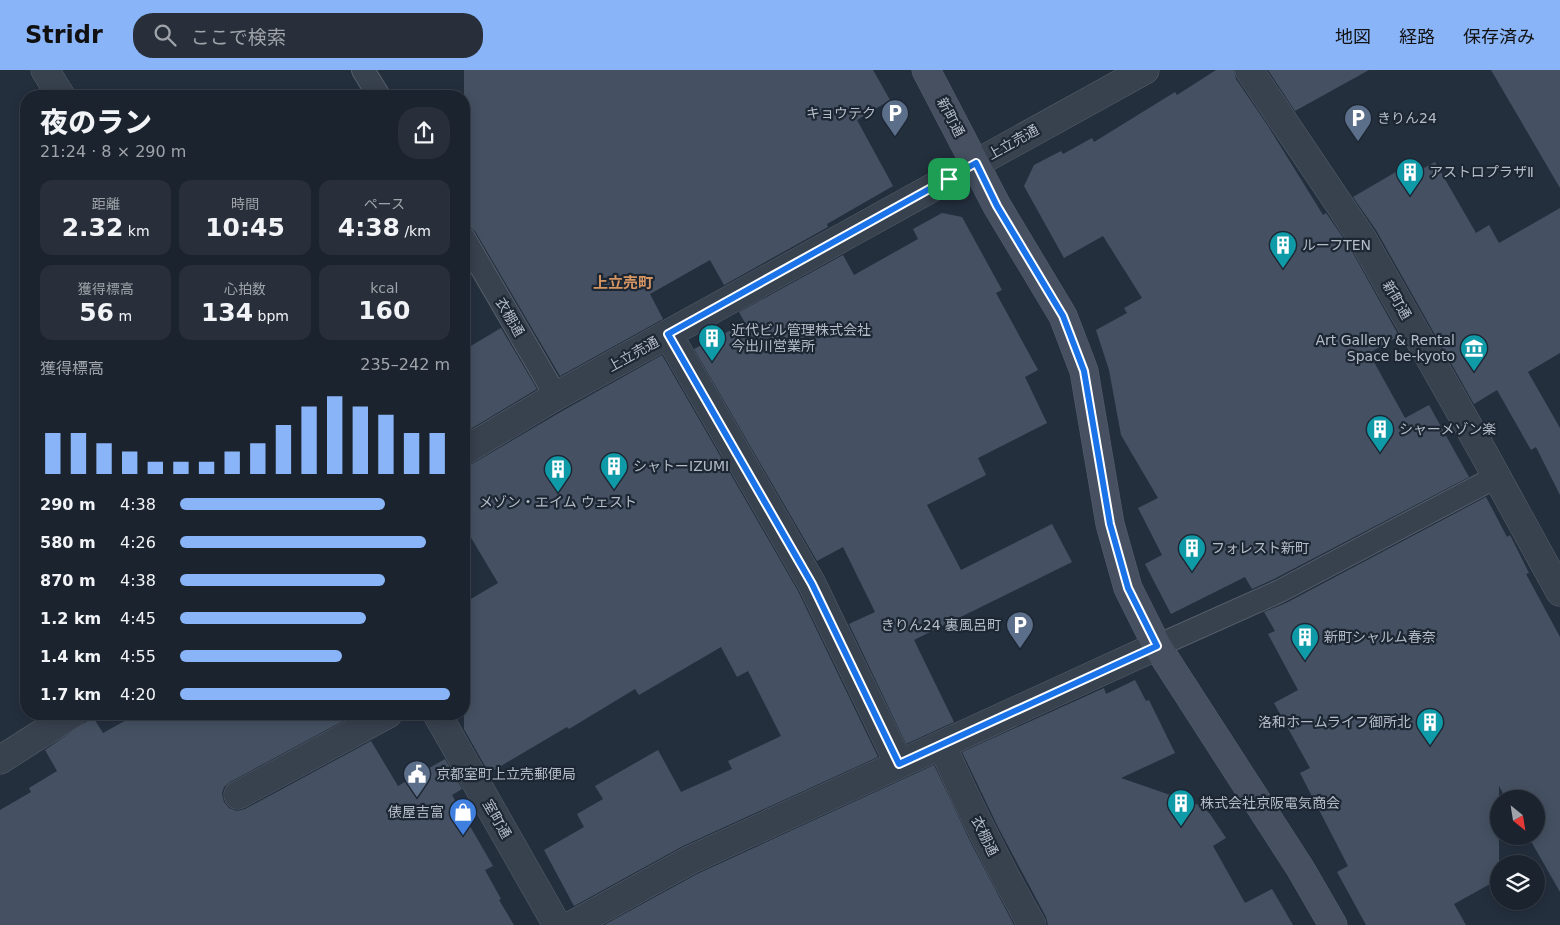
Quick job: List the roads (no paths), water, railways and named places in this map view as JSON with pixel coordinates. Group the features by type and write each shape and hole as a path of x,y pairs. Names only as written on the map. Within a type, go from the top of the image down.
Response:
{"street":[{"path":"45,70 57,90"},
{"name":"新町通","path":"926,70 997,206 1063,316 1084,371 1110,524 1128,588 1157,646 1300,868 1333,925"},
{"name":"上立売通","path":"470,447 556,396 1145,70"},
{"name":"新町通","path":"1249,70 1362,238 1484,452 1560,592"},
{"path":"668,334 812,584 899,764"},
{"path":"572,925 690,860 1157,646"},
{"path":"0,760 63,720"},
{"path":"238,795 377,720"},
{"name":"室町通","path":"440,720 556,925"},
{"name":"衣棚通","path":"942,745 984,835 1032,925"}],"lane":[{"path":"362,70 375,90"},
{"name":"衣棚通","path":"470,248 556,396"},
{"path":"1157,646 1280,591 1496,476"}],"place":[{"name":"キョウテク","path":"895,137"},
{"name":"きりん24","path":"1358,142"},
{"name":"アストロプラザⅡ","path":"1410,196"},
{"name":"ルーフTEN","path":"1283,269"},
{"name":"近代ビル管理株式会社 今出川営業所","path":"712,362"},
{"name":"Art Gallery & Rental Space be-kyoto","path":"1474,372"},
{"name":"シャーメゾン楽","path":"1380,453"},
{"name":"シャトーIZUMI","path":"614,490"},
{"name":"メゾン・エイム ウェスト","path":"558,493"},
{"name":"フォレスト新町","path":"1192,572"},
{"name":"きりん24 裏風呂町","path":"1020,649"},
{"name":"新町シャルム春奈","path":"1305,661"},
{"name":"洛和ホームライフ御所北","path":"1430,746"},
{"name":"京都室町上立売郵便局","path":"417,798"},
{"name":"株式会社京阪電気商会","path":"1181,827"},
{"name":"俵屋吉富","path":"463,836"}],"district":[{"name":"上立売町","path":"623,283"}]}
